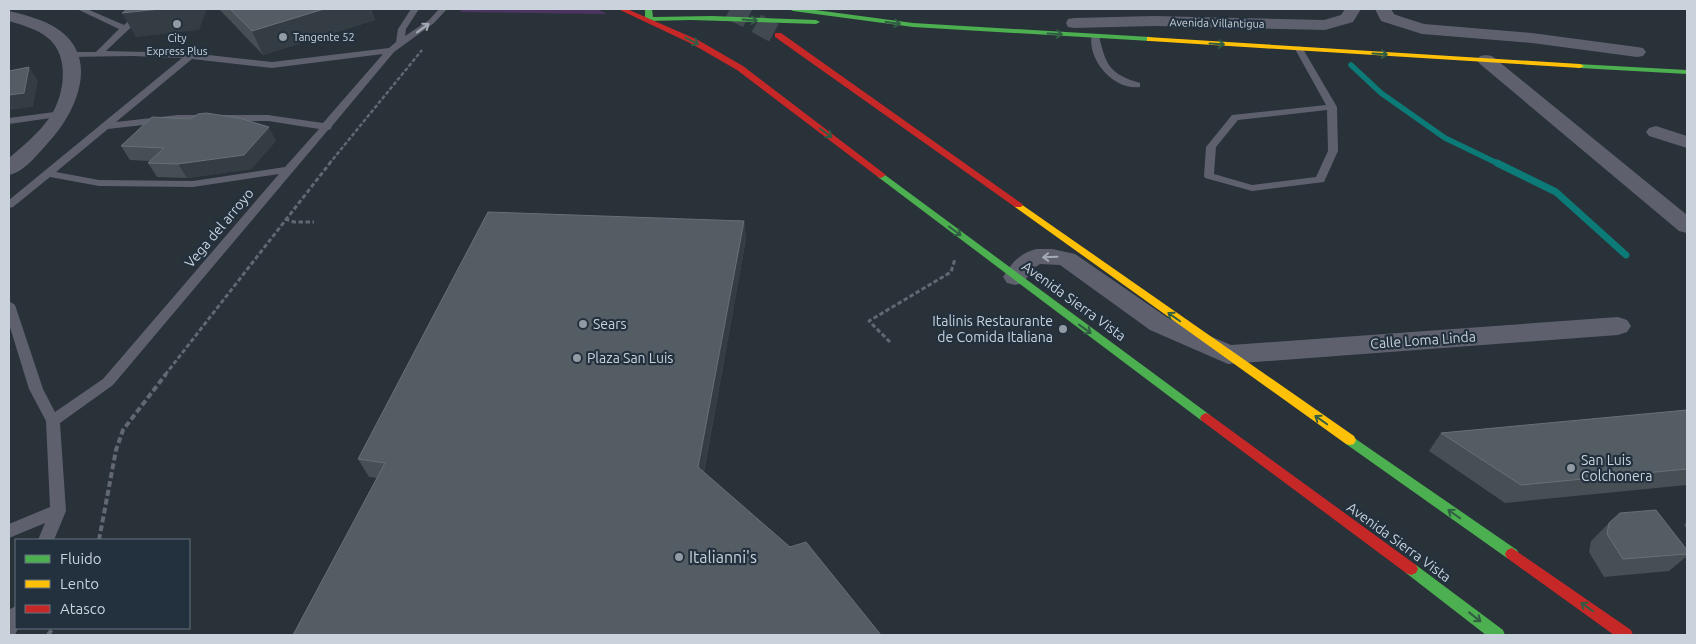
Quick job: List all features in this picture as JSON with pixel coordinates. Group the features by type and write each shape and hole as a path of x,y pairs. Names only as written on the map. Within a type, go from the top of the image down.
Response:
{"main road":[{"name":"Avenida Sierra Vista","path":"622,9 649,14 740,68 1015,277 1452,599 1498,635"},
{"path":"793,9 913,25 1687,72"},
{"path":"880,9 914,13 1074,23 1331,36"},
{"path":"649,14 798,23 860,19"},
{"path":"778,35 1626,635"},
{"path":"1420,41 1642,53"}],"street":[{"name":"Avenida Villantigua","path":"1074,23 1172,22 1325,25 1346,18 1353,9"},
{"path":"1383,9 1393,20 1422,29 1532,38 1642,53"},
{"path":"9,16 56,35 70,56 73,80 62,114 24,156 9,169"},
{"path":"1486,60 1687,226"},
{"path":"1656,132 1687,142"},
{"path":"1015,277 1027,261 1045,256 1067,259 1159,324 1228,355"},
{"name":"Calle Loma Linda","path":"1228,355 1618,326"}],"lane":[{"path":"87,9 124,28"},
{"path":"98,54 144,11 135,9"},
{"name":"Vega del arroyo","path":"396,46 402,29 415,9"},
{"name":"Vega del arroyo","path":"53,421 108,382 396,46 422,30 443,9"},
{"path":"1095,36 1100,60 1106,72 1119,80 1137,85"},
{"path":"70,56 98,54 190,56 272,65 396,46"},
{"path":"1299,49 1332,107 1333,151 1320,180 1252,188 1209,176 1211,147 1235,117 1332,107"},
{"path":"9,205 190,56"},
{"path":"9,121 62,114"},
{"path":"105,126 178,118 268,118 328,127"},
{"path":"48,173 99,183 193,184 288,170"},
{"path":"9,305 36,389 53,421 58,511 46,539"},
{"path":"9,531 58,511"},
{"path":"9,629 15,616"}],"path":[{"path":"99,539 116,450 123,430 285,219 405,68 424,48"},
{"path":"285,219 294,222 314,222"},
{"path":"890,342 869,321 951,272 956,261 954,254"}],"shaded area":[{"path":"462,9 597,9 607,14 460,12"}],"building":[{"path":"128,9 160,9 122,13"},
{"path":"230,9 324,9 252,31"},
{"path":"29,67 24,93 9,95 9,71"},
{"path":"206,113 239,118 269,127 244,155 178,164 148,163 164,148 121,146 152,117 190,119 198,114"},
{"name":"Plaza San Luis","path":"488,212 744,221 698,467 790,547 806,542 881,635 293,635 385,463 358,459"},
{"name":"San Luis Colchonera","path":"1687,410 1687,469 1521,485 1441,433"},
{"path":"1656,510 1687,550 1687,554 1623,559 1607,534 1609,523 1620,513"}],"waterway":[{"path":"1351,65 1381,93 1445,138 1499,164"},
{"path":"1497,163 1556,192 1626,255"}],"tunnel":[{"path":"730,9 778,35"}],"traffic: fast":[{"path":"649,9 649,19 691,17 816,22"},
{"path":"793,9 913,25 1150,39"},
{"path":"1580,66 1687,72"},
{"path":"881,175 1206,418"},
{"path":"1350,440 1512,554"},
{"path":"1411,569 1498,635"}],"traffic: slow":[{"path":"1150,39 1580,66"},
{"path":"1018,205 1350,440"}],"traffic: jam":[{"path":"622,9 695,42 740,68 881,175"},
{"path":"778,35 1018,205"},
{"path":"1206,418 1411,569"},
{"path":"1512,554 1626,635"}],"place":[{"name":"City Express Plus","path":"177,24"},
{"name":"Tangente 52","path":"283,37"},
{"name":"Sears","path":"583,324"},
{"name":"Italinis Restaurante de Comida Italiana","path":"1063,329"},
{"name":"Plaza San Luis","path":"577,358"},
{"name":"San Luis Colchonera","path":"1571,468"},
{"name":"Italianni's","path":"679,557"}]}
